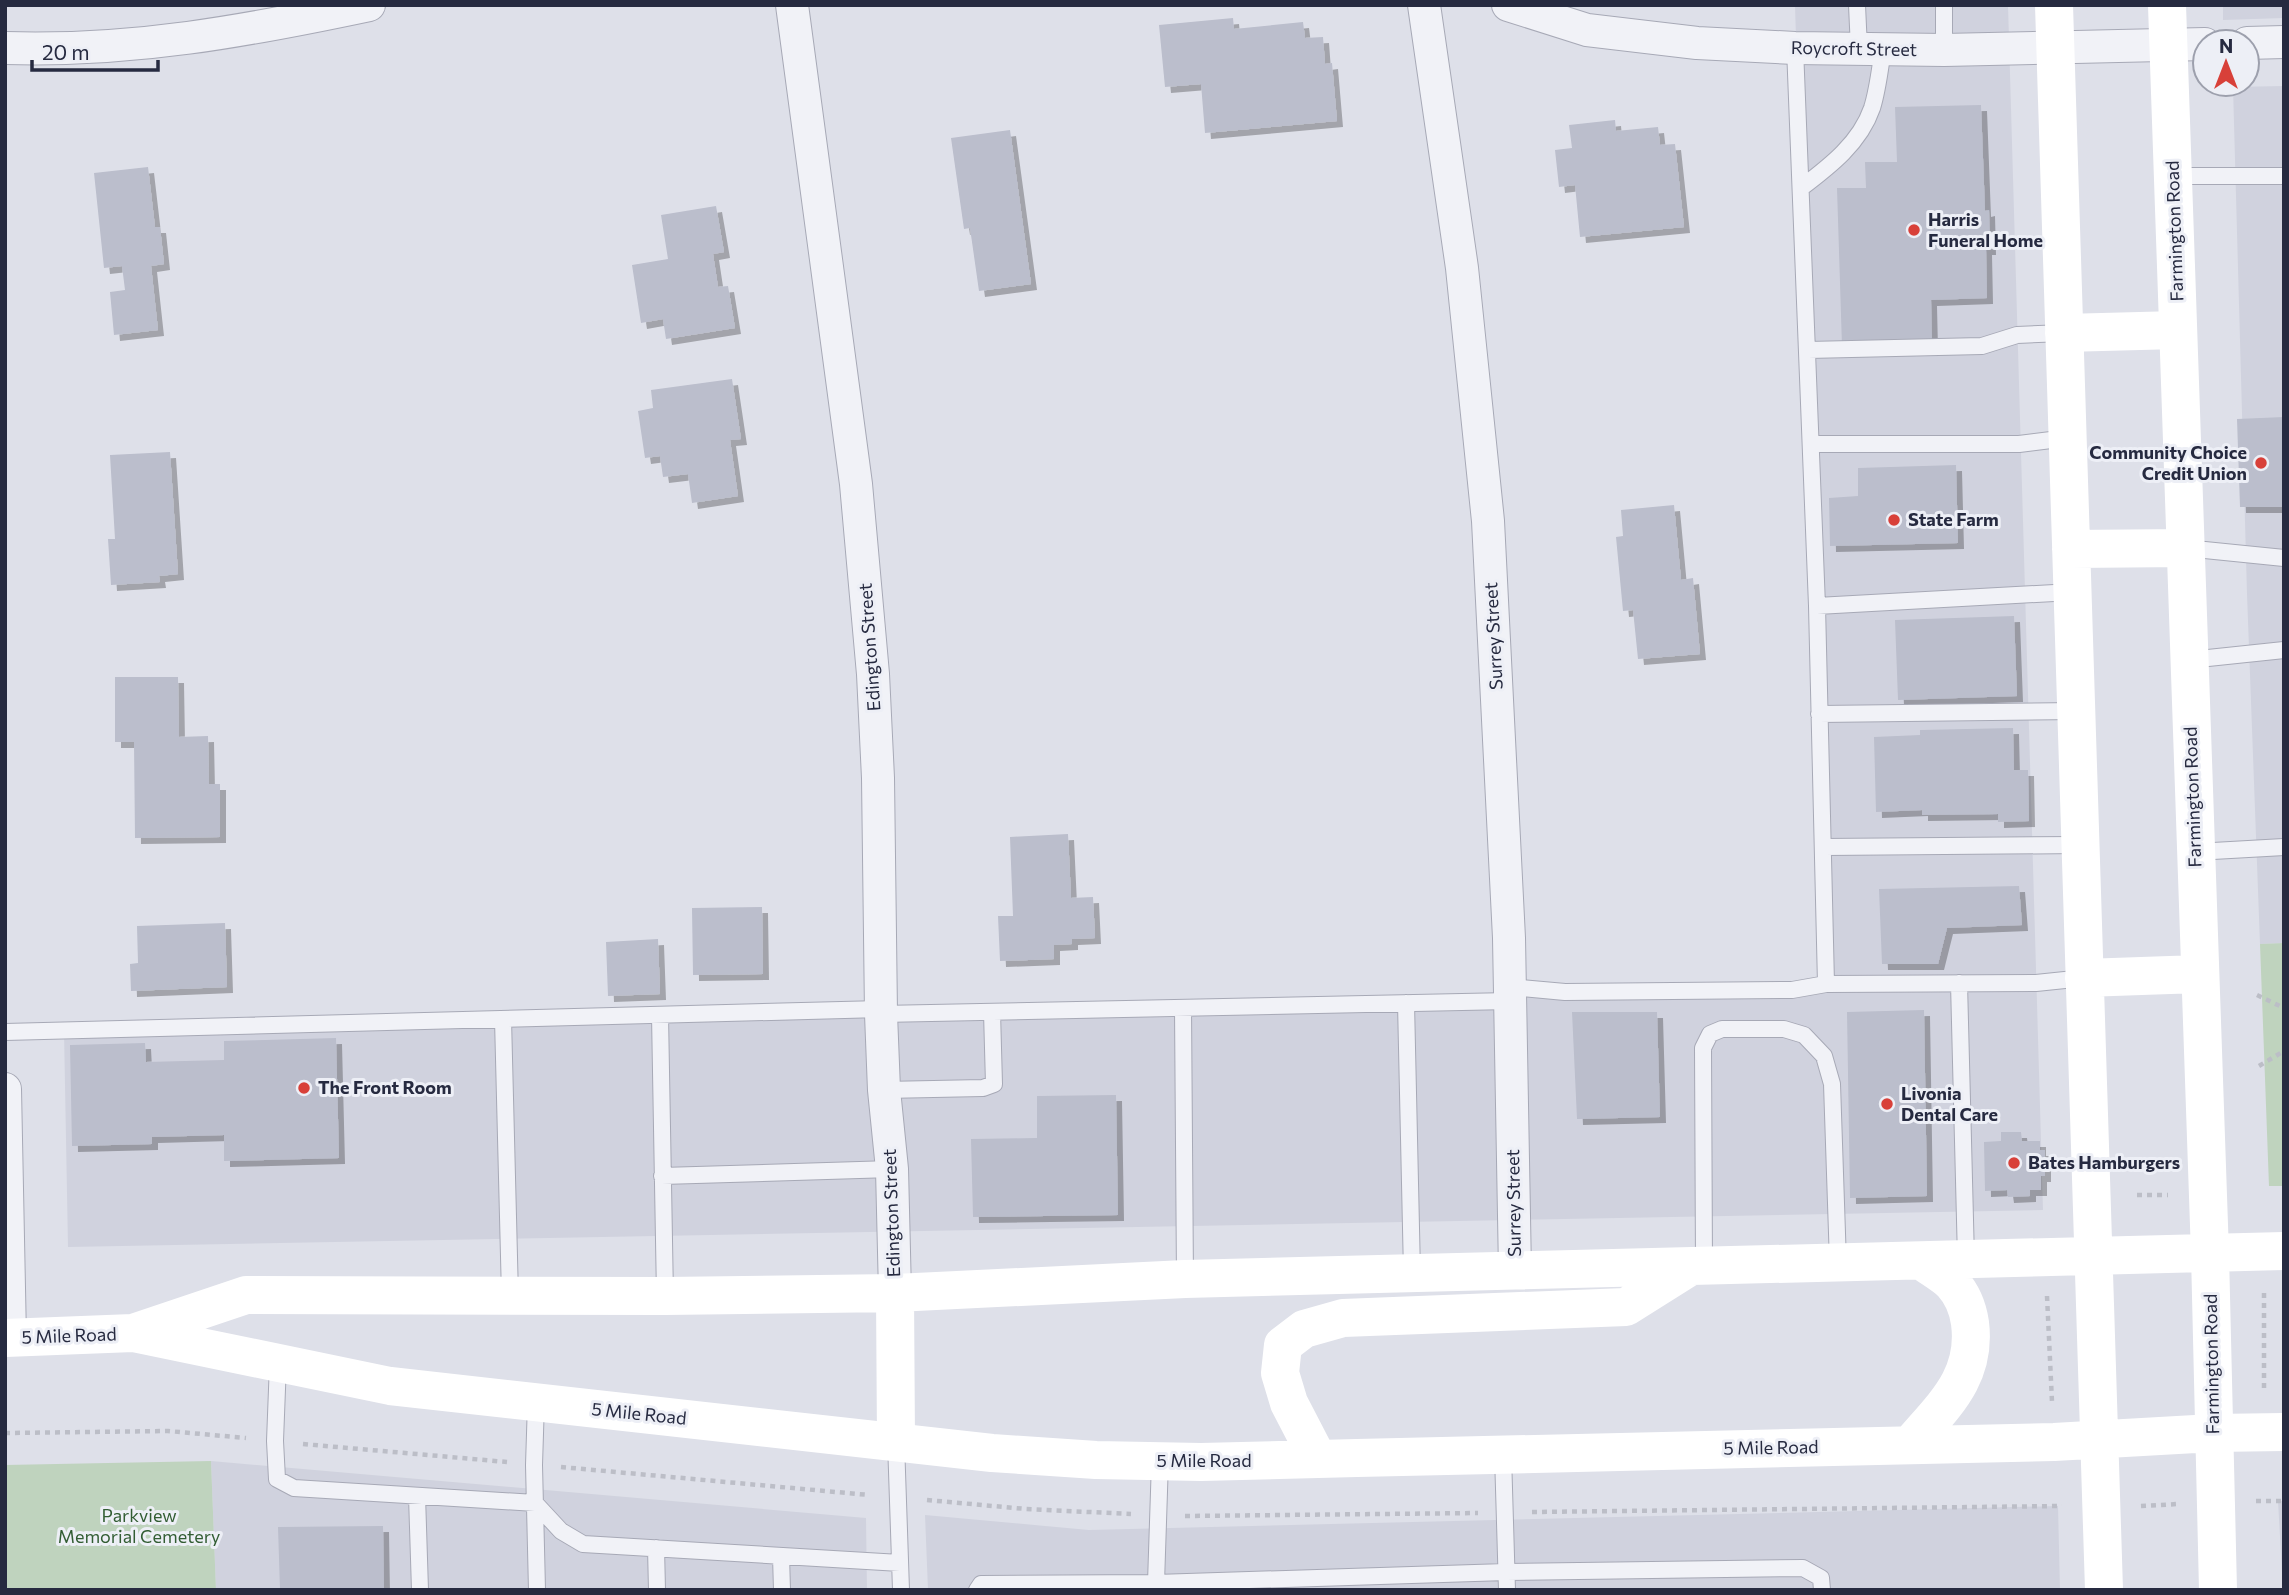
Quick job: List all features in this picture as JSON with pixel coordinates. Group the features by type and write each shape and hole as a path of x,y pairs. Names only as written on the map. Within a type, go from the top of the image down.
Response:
{"main road":[{"path":"2054,5 2104,1590"},
{"name":"Farmington Road","path":"2167,5 2187,44 2173,176 2210,1254 2218,1590"},
{"path":"2064,333 2178,330"},
{"path":"2071,549 2185,548"},
{"path":"2084,978 2199,974"},
{"name":"5 Mile Road","path":"133,1333 246,1295 665,1296 895,1293 1185,1279 2210,1254 2274,1266"},
{"path":"1910,1445 1942,1408 1966,1374 1972,1341 1968,1309 1953,1284 1922,1261"},
{"path":"1318,1459 1289,1404 1280,1373 1283,1345 1304,1329 1343,1318 1626,1307 1697,1266"},
{"path":"895,1293 895,1443"},
{"name":"5 Mile Road","path":"8,1338 133,1333 390,1386 895,1443 1096,1460 1503,1455 2100,1440 2284,1432"}],"street":[{"path":"5,48 118,46 196,38 298,21 369,5"},
{"name":"Edington Street","path":"792,5 856,484 873,674 878,778 881,1012 884,1090 892,1169 895,1293"},
{"name":"Surrey Street","path":"1424,5 1462,268 1488,521 1510,994 1515,1271"},
{"name":"Roycroft Street","path":"1508,5 1587,30 1696,43 1795,48 1944,50 2187,44"},
{"path":"2261,43 2284,42"},
{"path":"5,1089 8,1338"}],"lane":[{"path":"1801,188 1836,161 1860,132 1872,107 1871,49 1857,5"},
{"path":"1944,5 1944,50"},
{"path":"1795,48 1817,606 1826,984"},
{"path":"2173,176 2284,176"},
{"path":"1808,350 1982,346 2017,335 2064,333"},
{"path":"1811,444 2019,444 2067,438"},
{"path":"2185,548 2284,558"},
{"path":"1817,606 2072,592"},
{"path":"2189,660 2284,650"},
{"path":"1819,714 2076,711"},
{"path":"1824,847 2080,845"},
{"path":"2195,852 2284,847"},
{"path":"5,1032 660,1015 992,1012 1406,1003 1510,994 1791,990 1826,984 2036,983 2084,978"},
{"path":"1959,983 1966,1259"},
{"path":"1406,1003 1412,1273"},
{"path":"1183,1008 1185,1279"},
{"path":"884,1090 983,1088 994,1084 992,1012"},
{"path":"660,1015 665,1296"},
{"path":"503,1019 510,1296"},
{"path":"1697,1266 1703,1048 1710,1034 1722,1029 1784,1029 1804,1035 1824,1056 1832,1084 1838,1263"},
{"path":"662,1176 892,1169"},
{"path":"278,1363 275,1441 277,1479 294,1488 535,1503 561,1531 583,1544 900,1563"},
{"path":"536,1402 537,1590"},
{"path":"895,1443 901,1590"},
{"path":"1503,1455 1507,1590"},
{"path":"1156,1583 1160,1461"},
{"path":"417,1496 420,1590"},
{"path":"656,1548 657,1590"},
{"path":"781,1556 782,1590"},
{"path":"977,1590 981,1584 1156,1583 1506,1572 1803,1568 1821,1578 1822,1590"}],"path":[{"path":"2257,995 2284,1008"},
{"path":"2259,1066 2284,1051"},
{"path":"2137,1195 2175,1195"},
{"path":"2264,1398 2274,1266"},
{"path":"2047,1291 2052,1405"}],"shaded area":[{"path":"1795,5 2008,5 2043,1210 68,1247 64,1031 1825,984"},
{"path":"2223,5 2284,5 2284,18 2223,20"},
{"path":"2261,86 2284,86 2284,943 2260,944 2233,98 2261,98"},
{"path":"211,1461 866,1518 867,1590 216,1590"},
{"path":"2278,1501 2284,1501 2284,1590 2283,1590"},
{"path":"2058,1506 2060,1590 928,1590 925,1515 1089,1530"}],"green space":[{"path":"2284,943 2284,1186 2269,1186 2260,944"},
{"name":"Parkview Memorial Cemetery","path":"211,1461 216,1590 5,1590 5,1465"}],"building":[{"path":"1233,18 1234,29 1303,22 1305,38 1323,37 1325,64 1332,63 1337,121 1205,133 1201,84 1165,87 1159,25"},
{"name":"Harris Funeral Home","path":"1981,105 1985,211 1989,210 1990,249 1986,249 1987,298 1931,300 1932,344 1842,346 1837,188 1866,188 1865,162 1897,162 1895,107"},
{"path":"1615,120 1616,131 1658,127 1660,145 1675,144 1684,227 1580,237 1575,185 1559,187 1555,150 1572,148 1569,125"},
{"path":"1010,130 1031,284 979,291 970,228 964,229 951,138"},
{"path":"148,167 155,227 160,227 164,264 151,266 158,330 114,335 110,292 125,290 122,266 104,268 94,173"},
{"path":"716,206 724,252 713,254 718,287 728,286 735,328 666,339 663,319 641,323 632,265 668,259 661,215"},
{"path":"732,379 741,439 730,440 738,496 692,503 688,474 663,477 660,456 645,458 638,411 653,408 651,390"},
{"name":"Community Choice Credit Union","path":"2284,417 2284,507 2240,507 2237,419"},
{"path":"170,452 178,574 159,576 160,582 111,585 108,539 115,539 110,455"},
{"name":"State Farm","path":"1956,465 1958,543 1830,546 1829,498 1858,496 1858,468"},
{"path":"1674,505 1681,580 1693,578 1700,654 1638,659 1633,610 1623,611 1616,537 1623,536 1621,510"},
{"path":"2014,616 2017,696 1898,700 1895,620"},
{"path":"115,677 178,677 179,737 208,736 209,784 220,784 220,837 135,838 134,742 115,742"},
{"path":"2013,728 2014,770 2028,770 2029,821 1998,822 1998,814 1922,815 1922,810 1876,812 1874,737 1920,735 1920,730"},
{"path":"1068,834 1071,898 1093,897 1095,938 1072,939 1072,944 1054,945 1054,959 1000,961 998,916 1013,916 1010,837"},
{"path":"2019,886 2022,925 1947,928 1938,964 1882,964 1879,889"},
{"path":"762,907 763,974 693,975 692,908"},
{"path":"225,923 227,987 131,991 130,964 138,963 137,926"},
{"path":"658,939 660,994 608,996 606,942"},
{"name":"Livonia Dental Care","path":"1924,1010 1927,1196 1850,1198 1847,1012"},
{"path":"1572,1012 1657,1012 1660,1117 1577,1119"},
{"path":"336,1038 339,1158 224,1161 224,1135 152,1137 152,1144 72,1146 70,1045 145,1043 146,1062 224,1060 224,1041"},
{"path":"1116,1095 1118,1215 973,1217 971,1139 1037,1138 1037,1096"},
{"name":"Bates Hamburgers","path":"2001,1132 2021,1132 2022,1141 2040,1141 2040,1150 2045,1150 2045,1176 2041,1176 2041,1190 2030,1190 2030,1196 2008,1197 2007,1190 1985,1191 1984,1142 2001,1141"},
{"path":"383,1526 384,1590 280,1590 278,1527"}],"place":[{"name":"Harris Funeral Home","path":"1914,230"},
{"name":"Community Choice Credit Union","path":"2261,463"},
{"name":"State Farm","path":"1894,520"},
{"name":"The Front Room","path":"304,1088"},
{"name":"Livonia Dental Care","path":"1887,1104"},
{"name":"Bates Hamburgers","path":"2014,1163"}]}
